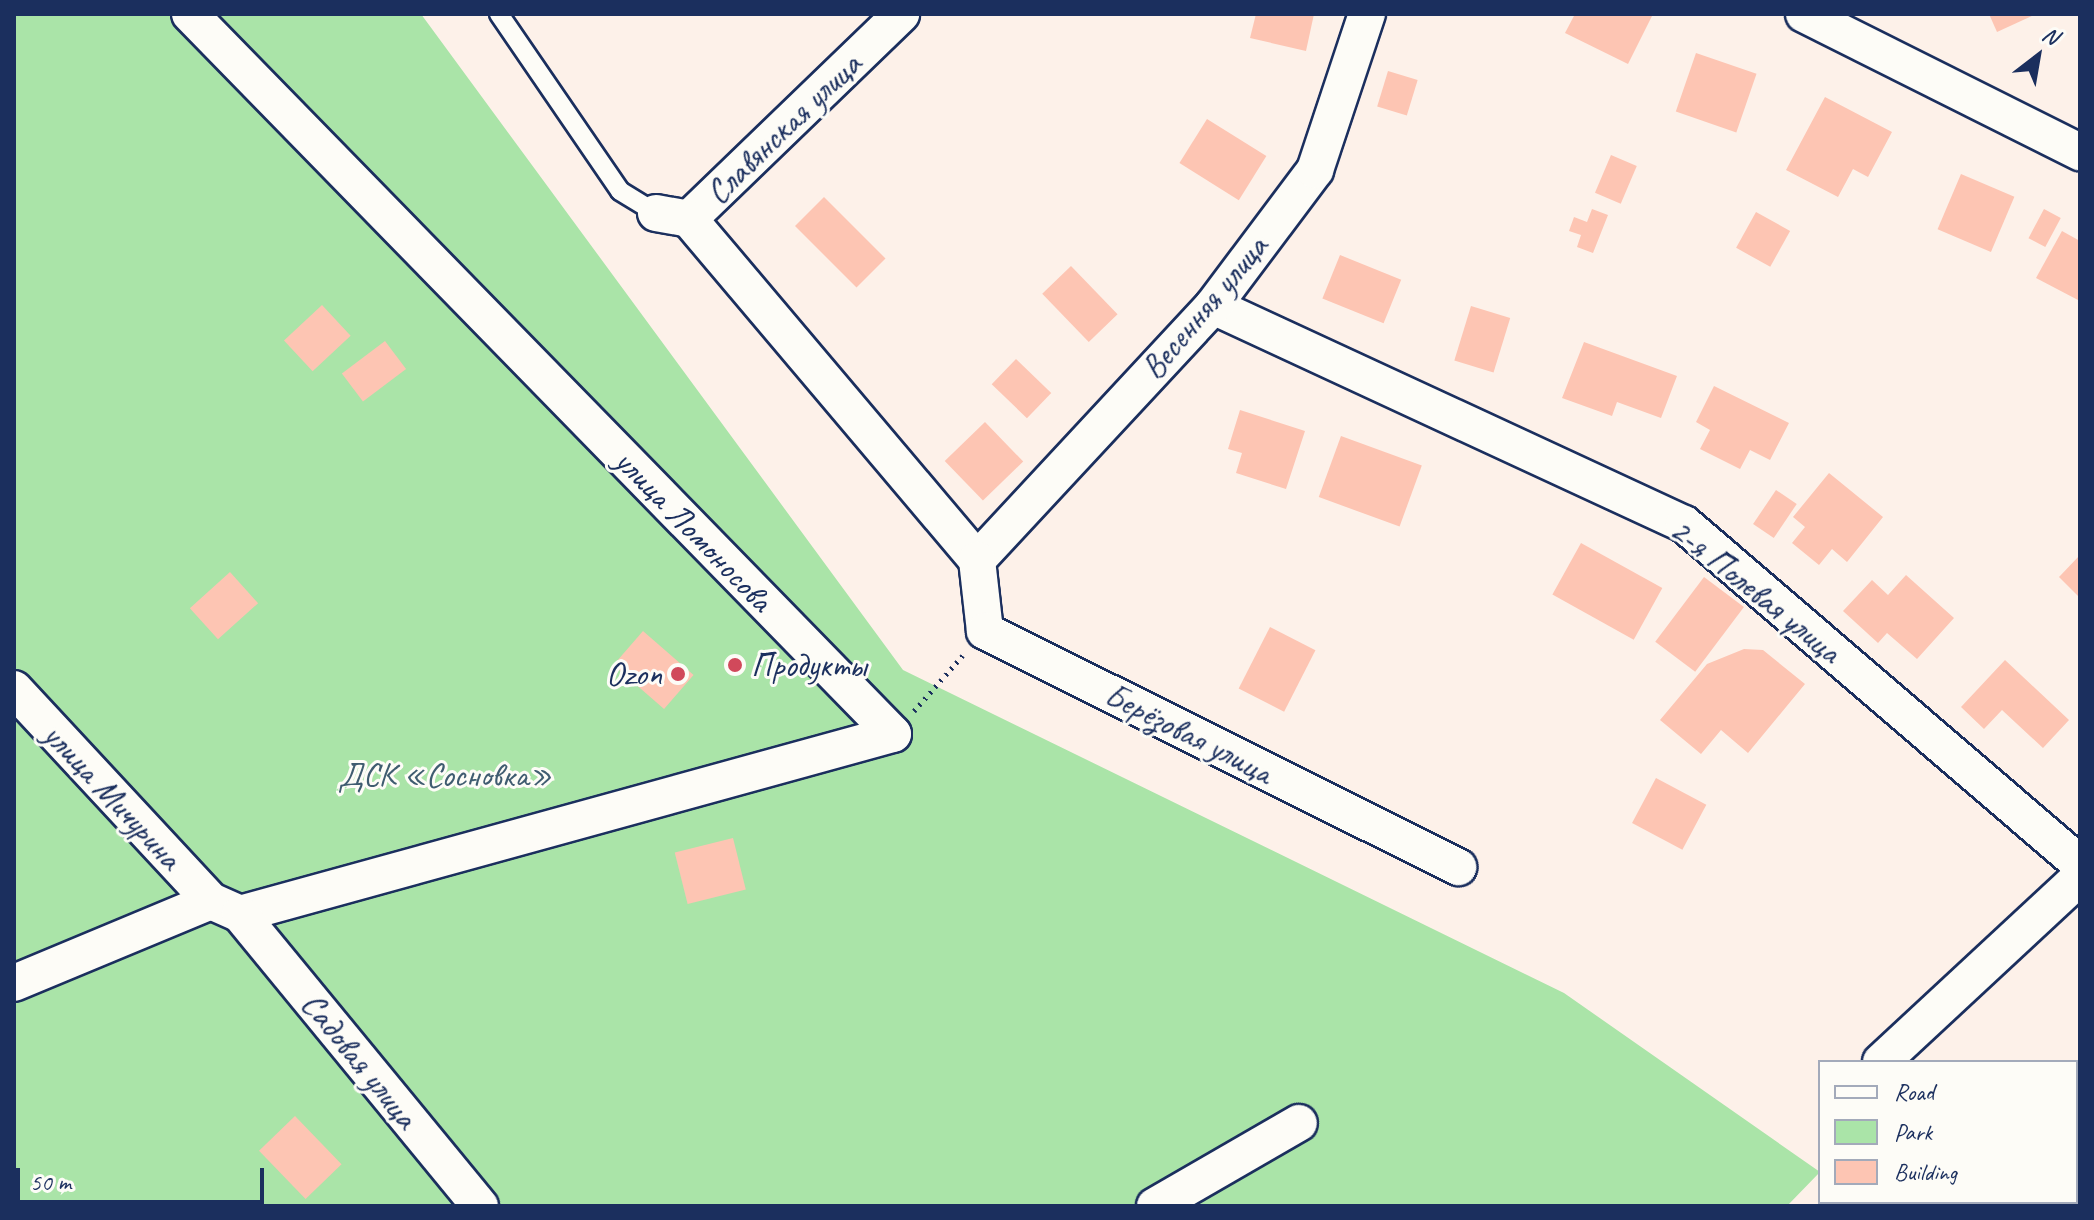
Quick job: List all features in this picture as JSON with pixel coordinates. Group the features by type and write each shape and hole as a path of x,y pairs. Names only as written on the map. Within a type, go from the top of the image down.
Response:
{"street":[{"name":"улица Ломоносова","path":"190,14 893,734"},
{"name":"Славянская улица","path":"673,216 901,14"},
{"name":"Весенняя улица","path":"977,560 1213,306 1315,170 1367,14"},
{"path":"1804,14 2080,152"},
{"path":"673,216 977,560 985,631"},
{"name":"2-я Полевая улица","path":"1213,306 1684,524 2080,864"},
{"name":"Берёзовая улица","path":"985,631 1458,867"},
{"name":"улица Мичурина","path":"14,689 226,908"},
{"path":"14,983 226,908 893,734"},
{"path":"1883,1060 2080,877"},
{"name":"Садовая улица","path":"226,908 480,1206"},
{"path":"1155,1206 1299,1123"}],"lane":[{"path":"499,14 620,191 673,216"}],"path":[{"path":"893,734 985,631"}],"green space":[{"name":"ДСК «Сосновка»","path":"14,14 421,14 903,670 1564,993 1818,1171 1787,1206 14,1206"}],"building":[{"path":"1256,14 1314,14 1306,51 1250,38"},
{"path":"1575,14 1653,14 1628,64 1565,33"},
{"path":"1989,14 2036,14 1997,32"},
{"path":"1696,53 1757,74 1736,132 1676,112"},
{"path":"1388,71 1418,80 1407,115 1377,106"},
{"path":"1825,97 1892,132 1868,177 1853,169 1838,197 1786,170"},
{"path":"1207,119 1266,156 1239,200 1179,163"},
{"path":"1611,155 1637,166 1621,204 1595,193"},
{"path":"1961,174 2014,197 1991,252 1938,229"},
{"path":"824,197 886,259 857,288 795,226"},
{"path":"1592,209 1608,215 1593,253 1577,247 1581,235 1569,231 1574,217 1587,222"},
{"path":"2044,209 2061,218 2045,247 2029,238"},
{"path":"1756,212 1790,231 1770,267 1736,248"},
{"path":"2062,231 2080,241 2078,300 2036,278"},
{"path":"1340,255 1401,280 1384,323 1322,299"},
{"path":"1071,266 1118,314 1089,342 1042,294"},
{"path":"322,305 351,336 313,371 284,340"},
{"path":"1471,306 1510,318 1494,372 1454,361"},
{"path":"385,341 406,369 363,401 342,373"},
{"path":"1584,342 1677,376 1661,418 1617,402 1612,416 1562,398"},
{"path":"1016,359 1051,393 1027,418 992,384"},
{"path":"1714,386 1789,423 1770,460 1750,450 1740,469 1700,449 1710,430 1696,422"},
{"path":"1240,410 1305,431 1286,489 1236,473 1242,453 1228,449"},
{"path":"985,422 1023,462 983,500 945,461"},
{"path":"1341,436 1422,465 1400,526 1319,497"},
{"path":"1829,473 1883,517 1847,562 1832,549 1819,565 1792,543 1805,527 1793,517"},
{"path":"1776,490 1797,504 1774,538 1753,524"},
{"path":"1581,543 1662,588 1634,640 1552,595"},
{"path":"2080,555 2080,598 2059,577"},
{"path":"230,572 258,603 218,639 190,608"},
{"path":"1906,575 1954,618 1917,659 1887,633 1878,643 1843,611 1872,580 1888,595"},
{"path":"1704,577 1744,607 1695,672 1655,642"},
{"path":"1270,627 1315,650 1284,712 1239,688"},
{"path":"643,631 694,675 664,709 613,665"},
{"path":"1744,649 1763,650 1805,684 1748,753 1721,730 1701,754 1660,720 1707,664"},
{"path":"2005,660 2069,720 2043,748 2002,710 1984,729 1961,707"},
{"path":"1656,778 1706,805 1682,850 1632,823"},
{"path":"733,838 746,889 688,904 675,853"},
{"path":"295,1116 342,1164 306,1199 259,1151"}],"place":[{"name":"Продукты","path":"735,665"},
{"name":"Ozon","path":"678,674"}]}
